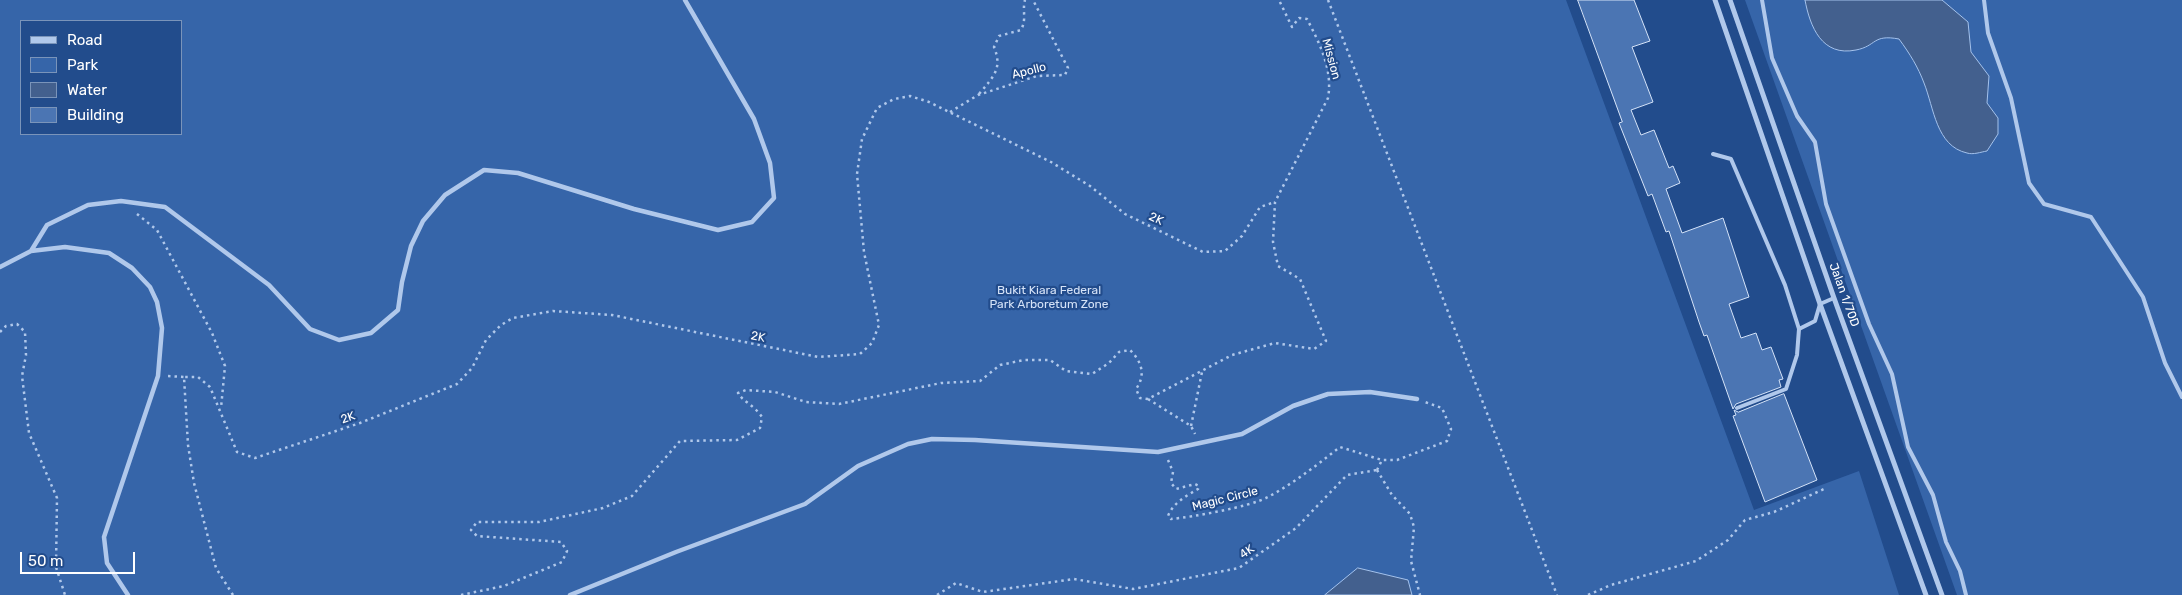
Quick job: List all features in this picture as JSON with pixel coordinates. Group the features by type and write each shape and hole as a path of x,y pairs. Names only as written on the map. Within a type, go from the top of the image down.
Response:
{"street":[{"path":"31,251 47,225 88,204 121,201 165,207 269,285 310,330 339,340 371,333 398,310 402,282 411,246 423,221 445,195 484,170 518,173 634,209 718,230 752,222 774,198 770,163 754,119 685,0"},
{"name":"Jalan 1/70D","path":"1715,0 1820,304 1926,595"},
{"name":"Jalan 1/70D","path":"1730,0 1834,298 1942,595"},
{"path":"0,267 31,251 65,247 109,253 132,268 150,287 157,302 162,328 158,376 104,537 107,563 128,595"},
{"path":"570,595 676,552 805,504 858,466 908,444 932,439 975,440 1158,452 1242,434 1293,406 1328,394 1370,392 1418,399"}],"lane":[{"path":"1762,0 1772,58 1797,116 1815,142 1826,204 1869,324 1892,374 1908,446 1933,495 1946,542 1960,571 1966,595"},
{"path":"1984,0 1988,33 2011,98 2029,183 2044,204 2091,217 2143,297 2165,363 2182,397"},
{"path":"1713,154 1731,159 1785,285 1799,329 1797,355 1786,389 1737,408"},
{"path":"1799,329 1814,321 1820,304 1834,298"}],"path":[{"path":"978,95 995,75 999,60 994,47 999,36 1021,30 1026,21 1023,6 1025,0"},
{"name":"Apollo","path":"950,112 978,95 1037,76 1065,75 1068,68 1033,0"},
{"name":"Mission","path":"1275,202 1328,98 1330,84 1321,46 1307,19 1299,18 1292,27 1279,0"},
{"path":"1328,0 1556,595"},
{"name":"2K","path":"158,376 198,377 210,387 221,409 237,452 255,458 360,423 457,384 472,368 486,340 501,324 513,318 553,311 612,315 818,357 860,354 872,343 879,325 864,252 857,174 862,139 877,108 894,99 910,96 930,102 1051,162 1090,186 1125,214 1203,252 1225,250 1242,236 1260,207 1275,202"},
{"path":"121,201 157,230 212,332 225,366 221,409"},
{"path":"1148,399 1232,355 1275,344 1314,349 1326,340 1300,279 1278,266 1273,242 1275,202"},
{"path":"0,332 6,326 17,324 25,332 26,355 22,376 29,433 58,498 56,567 65,595"},
{"path":"461,595 504,586 562,562 567,551 561,542 478,536 471,530 477,522 539,522 603,508 632,496 680,441 737,440 760,428 762,416 756,407 740,398 738,393 746,390 776,392 806,402 839,404 941,383 980,381 1000,365 1024,360 1050,360 1066,371 1092,374 1109,363 1119,352 1130,350 1138,359 1142,371 1142,381 1136,389 1140,398 1148,399 1191,426 1201,444"},
{"path":"1191,426 1202,371"},
{"path":"184,377 188,445 194,483 216,568 233,595"},
{"path":"1418,399 1442,408 1451,429 1447,441 1397,460 1382,460 1376,470 1392,495 1410,514 1414,527 1411,561 1420,595"},
{"name":"Magic Circle","path":"1158,452 1169,461 1173,472 1171,482 1176,489 1195,484 1199,486 1198,489 1182,499 1169,512 1168,516 1171,519 1191,517 1266,498 1299,478 1340,447 1382,460"},
{"name":"4K","path":"937,595 956,584 983,592 1074,579 1133,589 1239,568 1296,528 1347,474 1376,470"},
{"path":"1588,595 1611,585 1696,561 1728,540 1745,520 1774,512 1824,489"}],"green space":[{"name":"Bukit Kiara Federal Park Arboretum Zone","path":"0,0 1566,0 1754,510 1859,471 1899,595 0,595"},
{"path":"1745,0 2182,0 2182,595 1957,595"}],"water":[{"path":"1805,0 1942,0 1968,22 1971,52 1989,76 1987,103 1998,118 1998,134 1987,151 1969,154 1949,143 1938,125 1919,71 1899,39 1879,39 1868,46 1856,50 1844,51 1834,49 1826,44 1814,30"},
{"path":"1358,568 1408,580 1412,595 1325,595"}],"building":[{"path":"1578,0 1634,0 1650,41 1632,47 1653,102 1631,110 1641,135 1654,130 1669,168 1673,166 1680,183 1666,189 1682,233 1723,218 1749,297 1729,304 1741,338 1756,333 1762,350 1771,347 1783,379 1779,380 1781,387 1736,404 1733,409 1707,335 1704,336 1669,231 1666,232 1652,194 1648,196 1619,123 1622,122"},
{"path":"1784,394 1817,480 1765,502 1733,416 1736,415 1734,410 1738,412"}]}
